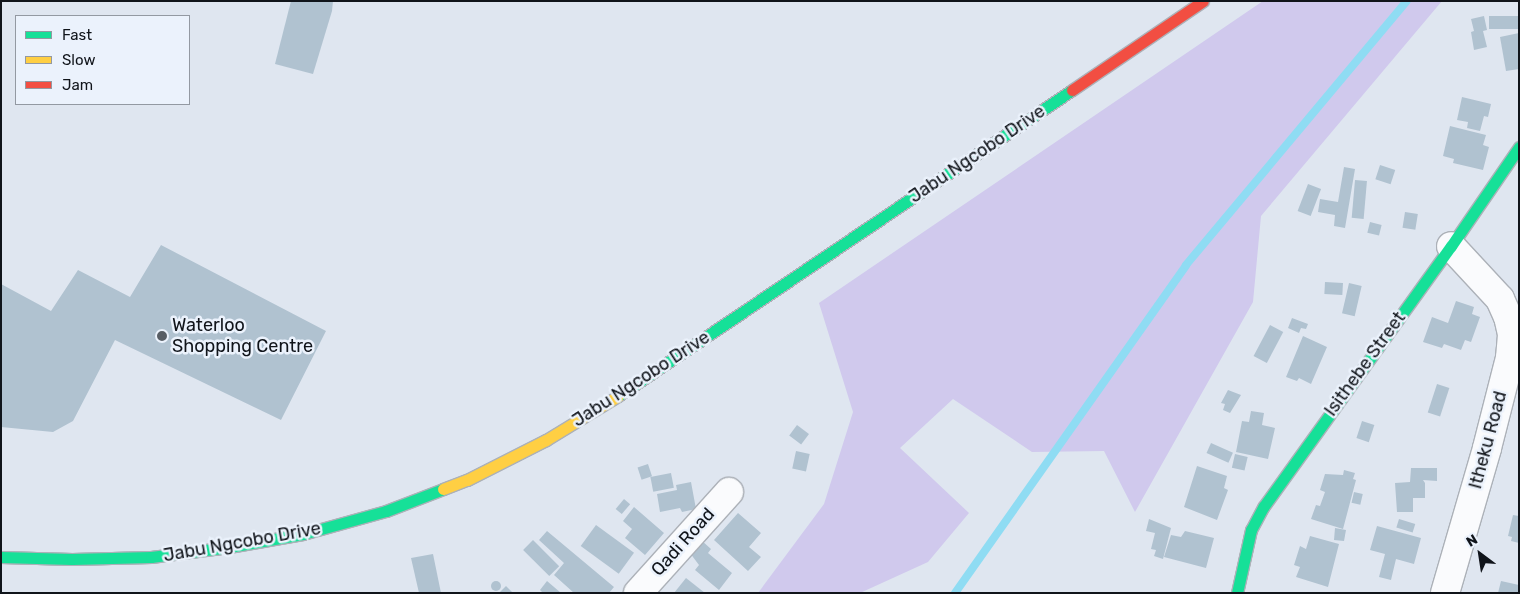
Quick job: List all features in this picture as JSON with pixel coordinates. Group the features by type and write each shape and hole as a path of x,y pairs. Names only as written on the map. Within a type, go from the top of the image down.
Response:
{"main road":[{"name":"Jabu Ngcobo Drive","path":"1,557 72,559 151,557 229,548 303,534 386,511 467,480 546,440 627,391 1203,1"},
{"name":"Isithebe Street","path":"1238,593 1251,530 1264,506 1451,246 1519,147"}],"street":[{"name":"Itheku Road","path":"1445,593 1494,423 1510,358 1512,334 1508,317 1500,299 1451,246"},
{"name":"Qadi Road","path":"638,593 729,492"}],"shaded area":[{"path":"1263,1 1442,1 1261,216 1253,302 1135,512 1104,451 1032,452 953,399 900,448 969,513 928,562 860,593 758,593 824,504 853,412 819,303"}],"building":[{"path":"291,1 333,1 332,11 313,74 275,64"},
{"path":"1484,16 1487,30 1483,31 1487,47 1474,50 1471,32 1474,31 1471,19"},
{"path":"1489,16 1519,16 1519,29 1489,29"},
{"path":"1519,33 1519,69 1506,71 1500,37"},
{"path":"1462,97 1491,104 1488,117 1484,116 1480,131 1467,128 1468,122 1457,120"},
{"path":"1450,126 1486,135 1483,145 1489,147 1483,170 1453,163 1454,159 1443,156"},
{"path":"1380,165 1395,170 1391,184 1375,179"},
{"path":"1344,167 1355,169 1345,228 1334,226 1335,215 1318,212 1320,199 1338,202"},
{"path":"1355,180 1367,181 1364,219 1352,218"},
{"path":"1308,184 1321,189 1311,216 1298,211"},
{"path":"1405,212 1418,214 1415,230 1402,228"},
{"path":"1370,222 1382,225 1379,236 1367,233"},
{"name":"Waterloo Shopping Centre","path":"161,245 326,331 281,420 115,340 73,421 53,432 1,427 1,284 51,311 78,270 130,297"},
{"path":"1325,282 1343,283 1342,295 1324,294"},
{"path":"1349,283 1362,286 1355,316 1342,313"},
{"path":"1456,301 1474,307 1472,314 1480,317 1471,342 1465,340 1461,350 1444,344 1442,348 1423,342 1432,317 1448,323"},
{"path":"1292,318 1308,324 1306,329 1301,328 1299,333 1288,328"},
{"path":"1270,325 1283,332 1267,363 1254,356"},
{"path":"1303,336 1327,347 1311,384 1299,378 1297,381 1286,377"},
{"path":"1437,384 1449,388 1440,417 1428,413"},
{"path":"1228,390 1241,395 1230,413 1223,410 1225,404 1221,403"},
{"path":"1251,411 1264,413 1262,425 1275,428 1268,459 1236,452 1242,421 1249,422"},
{"path":"1362,421 1374,425 1369,442 1356,438"},
{"path":"797,425 809,434 801,444 789,435"},
{"path":"1211,443 1233,453 1228,463 1207,453"},
{"path":"796,451 810,454 806,472 792,469"},
{"path":"1235,454 1248,457 1245,471 1232,468"},
{"path":"648,464 652,476 642,480 638,467"},
{"path":"1197,466 1227,476 1224,488 1228,490 1217,520 1184,507"},
{"path":"1411,468 1437,468 1437,481 1423,480 1425,483 1425,498 1413,498 1413,512 1397,512 1395,483 1410,482"},
{"path":"1344,470 1355,473 1353,479 1356,480 1343,529 1311,519 1316,505 1320,506 1325,492 1320,490 1325,474 1343,475"},
{"path":"671,473 674,488 653,492 650,477"},
{"path":"691,482 696,509 682,512 680,508 660,512 657,494 677,490 676,485"},
{"path":"1354,492 1363,494 1360,505 1352,503"},
{"path":"624,499 630,504 622,514 616,509"},
{"path":"634,507 664,533 645,555 625,538 632,529 623,521"},
{"path":"738,513 761,533 749,547 761,557 748,571 714,540"},
{"path":"1513,515 1519,516 1519,543 1511,541 1512,537 1508,536"},
{"path":"1149,519 1171,528 1163,559 1154,556 1156,550 1151,549 1155,533 1146,531"},
{"path":"1399,519 1415,524 1413,533 1396,528"},
{"path":"596,525 634,553 619,574 581,546"},
{"path":"1377,526 1421,538 1414,564 1396,559 1391,580 1379,577 1385,554 1370,550"},
{"path":"1335,528 1346,530 1344,541 1334,540"},
{"path":"547,531 614,587 609,593 574,593 554,575 564,563 539,540"},
{"path":"1185,531 1214,538 1206,568 1164,557 1171,535 1181,537"},
{"path":"1310,536 1339,544 1328,587 1296,577 1300,567 1294,565 1300,546 1306,549"},
{"path":"533,540 559,566 549,576 523,550"},
{"path":"701,540 711,549 708,553 732,573 719,590 695,570 699,565 690,553"},
{"path":"433,554 441,593 419,593 411,558"},
{"path":"686,578 705,593 674,593"},
{"path":"494,581 498,581 501,586 500,590 494,591 491,588 491,584"},
{"path":"547,581 561,593 543,593 540,590"},
{"path":"1501,581 1519,585 1519,593 1498,593"},
{"path":"506,586 513,593 499,593"}],"waterway":[{"path":"955,593 1186,265 1407,1"}],"traffic: fast":[{"path":"618,396 1072,90"},
{"path":"1237,593 1251,530 1264,506 1451,246 1519,147"},
{"path":"1,557 72,559 151,557 229,547 303,534 386,511 443,489"}],"traffic: slow":[{"path":"443,489 467,480 546,440 618,396"}],"traffic: jam":[{"path":"1072,90 1203,1"}],"place":[{"name":"Waterloo Shopping Centre","path":"162,336"}]}
